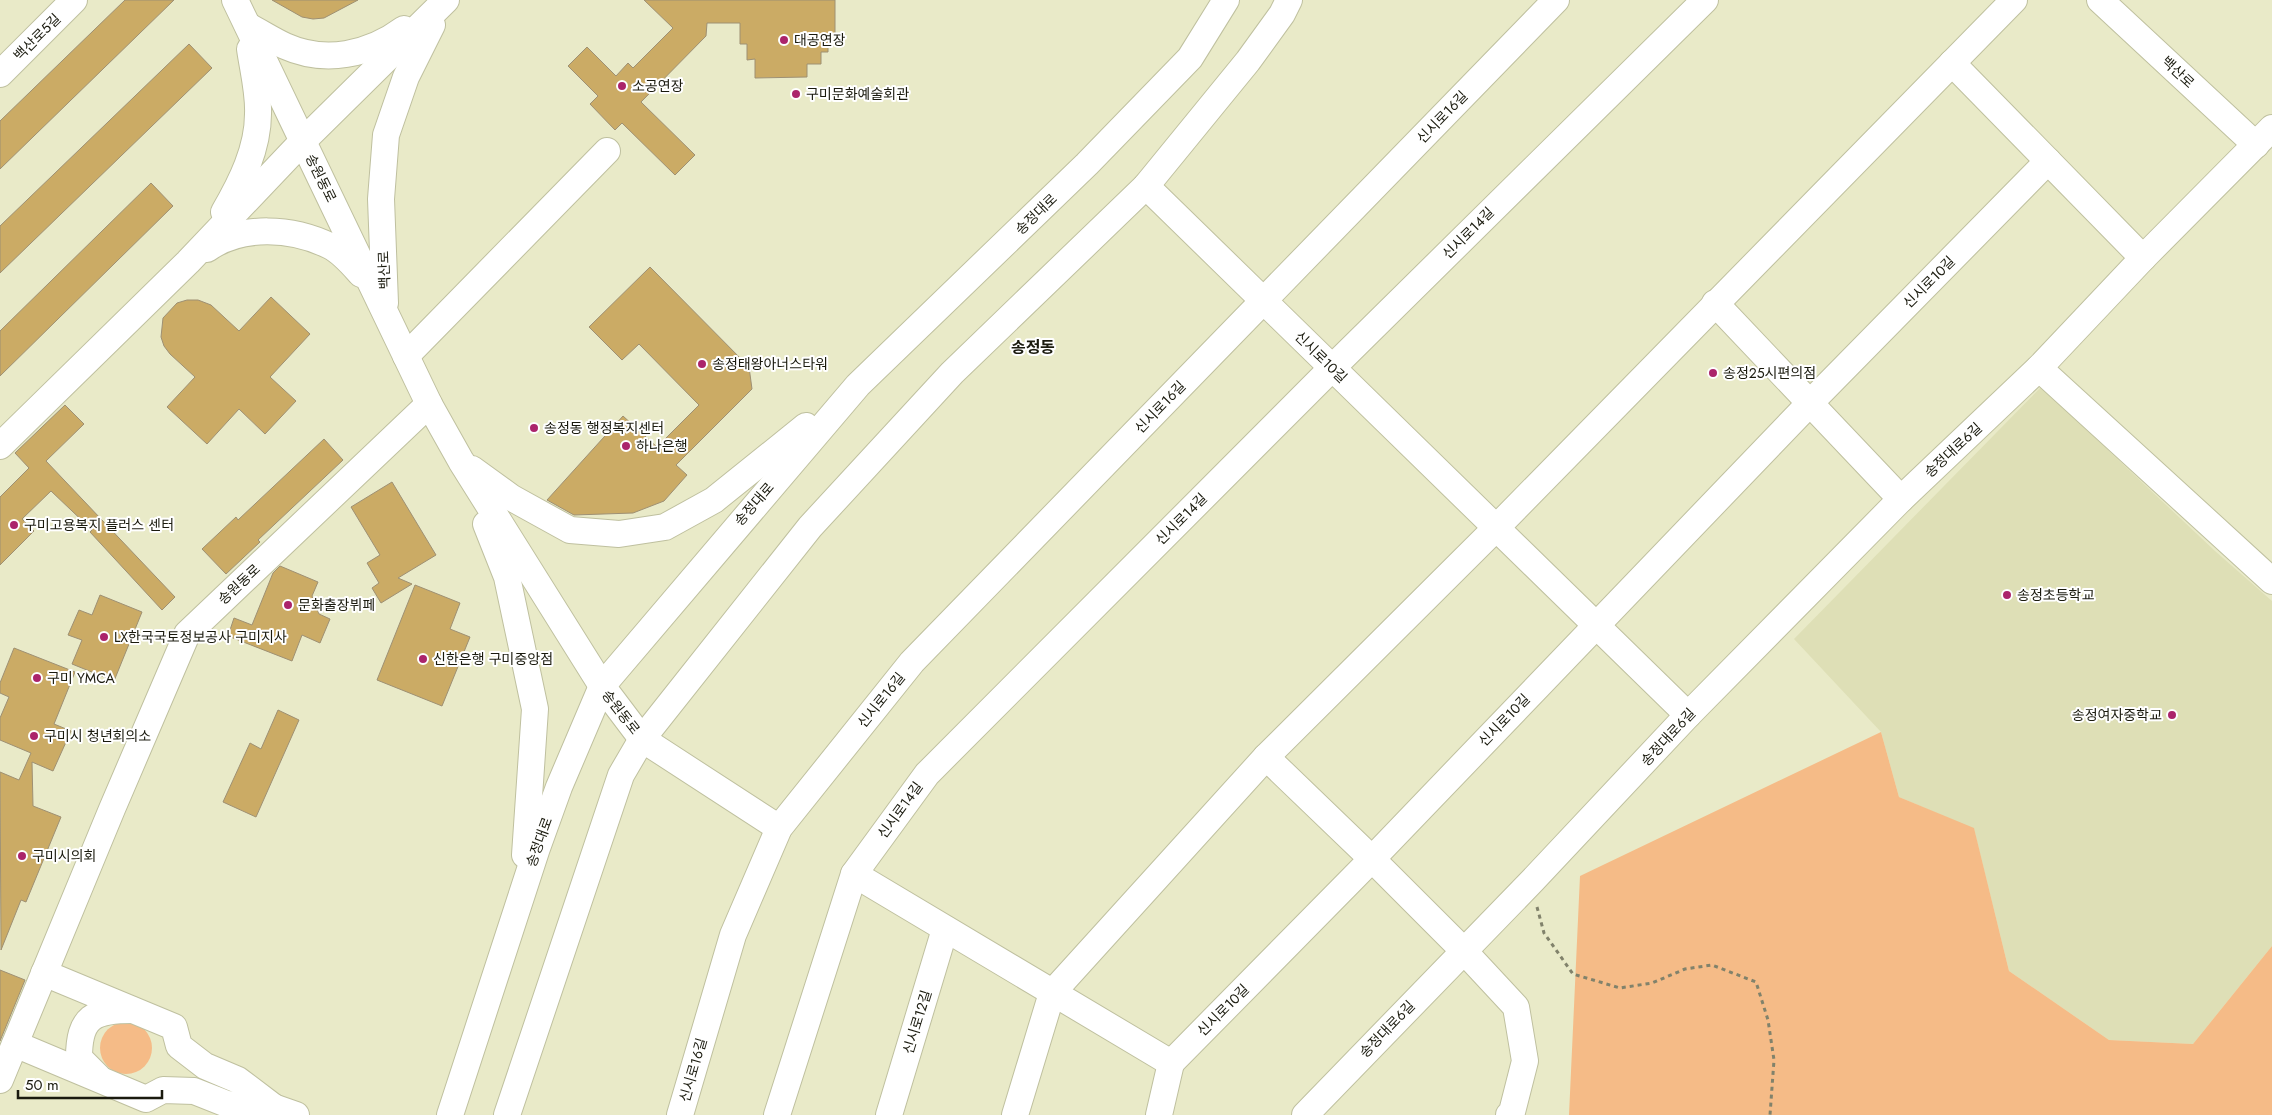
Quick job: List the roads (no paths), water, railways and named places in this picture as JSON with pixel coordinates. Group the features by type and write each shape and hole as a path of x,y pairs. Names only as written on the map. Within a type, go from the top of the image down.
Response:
{"street":[{"name":"백산로5길","path":"0,74 74,0"},
{"name":"송원동로","path":"235,0 429,404 461,461 602,686 642,738"},
{"path":"248,26 285,46 318,56 340,56 366,50 394,36 446,0"},
{"name":"백산로","path":"0,446 188,262 303,141 446,0"},
{"name":"백산로","path":"386,314 381,199 386,135 406,77 426,33 446,0"},
{"name":"송정대로","path":"450,1115 522,891 559,787 602,686 858,385 1087,164 1190,58 1226,0"},
{"path":"507,1115 621,775 642,738 810,527 952,373 1146,186 1248,61 1282,14 1289,0"},
{"name":"신시로16길","path":"680,1115 733,935 779,828 912,662 1556,0"},
{"name":"신시로14길","path":"777,1115 854,874 927,774 1332,368 1705,0"},
{"path":"1016,1115 1052,992 1266,757 1496,528 2014,0"},
{"name":"백산로","path":"2100,0 2264,136"},
{"name":"백산로","path":"188,262 219,220 242,178 254,147 258,114 248,26"},
{"path":"1952,64 2143,258"},
{"name":"송정대로6길","path":"1305,1115 1533,880 1688,715 1901,498 2039,368 2143,258 2264,136"},
{"path":"406,356 607,150"},
{"name":"신시로10길","path":"1171,1063 1372,859 1810,403 2048,161"},
{"name":"신시로10길","path":"1146,186 1688,715"},
{"name":"백산로","path":"188,262 213,244 234,236 262,231 282,231 298,235 330,246 346,258 363,276 386,314"},
{"path":"1715,303 1901,498"},
{"path":"2039,368 2272,580"},
{"path":"461,461 512,498 570,530 619,534 665,527 714,500 858,385"},
{"name":"송원동로","path":"0,1080 187,634 429,404"},
{"path":"461,461 507,577 536,709 522,891"},
{"path":"642,738 779,828"},
{"path":"1266,757 1372,859 1463,950 1516,1007 1524,1061 1512,1112 1509,1115"},
{"path":"854,874 1171,1063 1159,1115"},
{"name":"신시로12길","path":"890,1115 945,929"},
{"path":"44,974 174,1027 179,1046 205,1066 238,1080 286,1112"},
{"path":"103,1081 85,1066 79,1058 82,1029 89,1020 98,1014 110,1010 133,1010"},
{"path":"15,1044 146,1098 163,1090 194,1091 227,1104 286,1112"}],"place":[{"name":"대공연장","path":"784,40"},
{"name":"소공연장","path":"622,86"},
{"name":"구미문화예술회관","path":"796,94"},
{"name":"송정태왕아너스타워","path":"702,364"},
{"name":"송정25시편의점","path":"1713,373"},
{"name":"송정동 행정복지센터","path":"534,428"},
{"name":"하나은행","path":"626,446"},
{"name":"구미고용복지 플러스 센터","path":"14,525"},
{"name":"송정초등학교","path":"2007,595"},
{"name":"문화출장뷔페","path":"288,605"},
{"name":"LX한국국토정보공사 구미지사","path":"104,637"},
{"name":"신한은행 구미중앙점","path":"423,659"},
{"name":"구미 YMCA","path":"37,678"},
{"name":"송정여자중학교","path":"2172,715"},
{"name":"구미시 청년회의소","path":"34,736"},
{"name":"구미시의회","path":"22,856"}],"district":[{"name":"송정동","path":"1033,347"}]}
